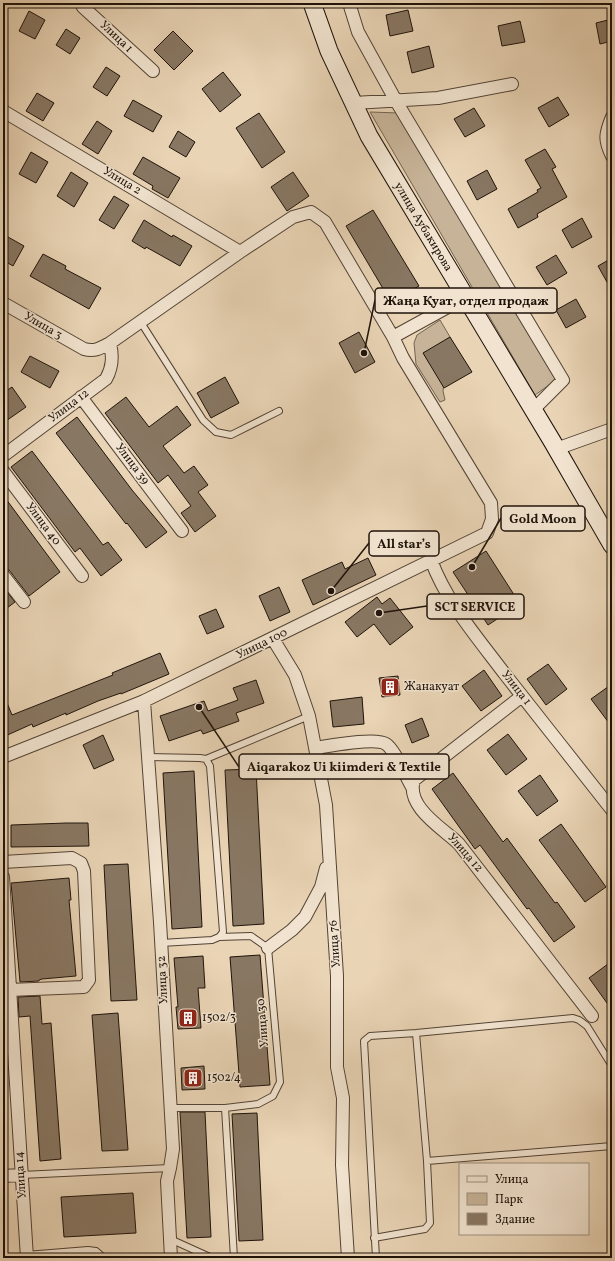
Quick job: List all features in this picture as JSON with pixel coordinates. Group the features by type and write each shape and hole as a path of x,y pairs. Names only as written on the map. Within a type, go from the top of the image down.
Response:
{"main road":[{"name":"улица Аубакирова","path":"312,3 329,51 369,136 612,545"}],"street":[{"name":"Улица 1","path":"81,3 83,7 153,71"},
{"path":"349,3 358,32 396,101 563,380 533,410"},
{"path":"354,103 438,98 512,84"},
{"name":"Улица 2","path":"3,111 240,252"},
{"path":"612,117 606,135 607,145 612,156"},
{"path":"110,343 240,252 293,217 311,212 325,222 393,337 466,297"},
{"name":"Улица 3","path":"3,303 84,349 90,351 97,350 110,343"},
{"name":"Улица 100","path":"3,757 144,701 487,533 492,519 491,503 404,358 393,337"},
{"name":"Улица 12","path":"3,456 106,379 109,374 112,360 110,343"},
{"name":"Улица 39","path":"82,397 182,531"},
{"path":"556,449 612,429"},
{"name":"Улица 40","path":"3,471 82,576"},
{"name":"Улица 1","path":"431,560 447,595 471,630 612,810"},
{"path":"3,574 24,602"},
{"name":"Улица 76","path":"273,639 295,675 309,716 326,805 337,976 337,1067 343,1098 342,1165 348,1258"},
{"path":"412,787 414,780 418,776 522,696"},
{"name":"Улица 32","path":"144,701 161,943 173,1149 167,1181 171,1258"},
{"name":"Улица 12","path":"315,748 374,740 385,744 392,751 412,787 413,795 426,816 459,844 592,1016"},
{"path":"268,948 292,930 305,917 321,887 329,854"},
{"path":"3,862 72,858 82,863 84,871 89,980 84,987 10,990"},
{"name":"Улица 14","path":"3,877 26,1256"},
{"path":"3,1176 21,1175"}],"lane":[{"path":"140,322 203,420 216,432 231,435 279,411"},
{"path":"148,758 194,757 206,759 309,716"},
{"path":"206,759 210,766 223,932 219,937"},
{"path":"161,943 212,940 219,937 251,936 268,948"},
{"name":"Улица 30","path":"170,1108 225,1108 258,1104 273,1096 280,1082 268,948"},
{"path":"376,1258 364,1041 370,1036 416,1034 573,1018 579,1020 587,1026 612,1066"},
{"path":"374,1238 425,1230 430,1223 427,1160 416,1034"},
{"path":"225,1108 234,1258"},
{"path":"427,1160 612,1146"},
{"path":"21,1175 170,1168"},
{"path":"170,1239 212,1258"},
{"path":"26,1256 88,1250 96,1251 104,1258"}],"green space":[{"path":"370,112 399,113 551,368 556,380 535,395"},
{"path":"440,320 450,337 443,391 445,400 440,402 416,364 414,343 417,335"}],"building":[{"path":"408,10 413,31 390,36 386,15"},
{"path":"29,11 45,20 35,39 19,31"},
{"path":"612,19 612,41 600,44 596,23"},
{"path":"520,21 525,42 502,46 498,26"},
{"path":"66,29 80,38 70,54 56,45"},
{"path":"173,31 193,51 174,70 154,50"},
{"path":"429,46 434,67 412,73 407,52"},
{"path":"106,67 120,76 107,96 93,87"},
{"path":"223,72 241,95 220,112 202,89"},
{"path":"37,93 54,103 43,121 26,111"},
{"path":"558,97 569,115 549,127 538,108"},
{"path":"133,100 162,116 153,132 124,116"},
{"path":"474,108 485,126 465,137 454,119"},
{"path":"259,113 285,152 262,168 236,128"},
{"path":"97,121 112,131 98,154 82,144"},
{"path":"178,131 195,142 186,157 169,147"},
{"path":"545,149 556,167 552,169 567,197 537,214 538,217 518,228 508,209 538,192 537,190 541,188 525,160"},
{"path":"31,152 48,162 36,183 19,174"},
{"path":"143,157 180,178 168,198 152,189 153,186 133,174"},
{"path":"487,170 497,189 477,200 467,181"},
{"path":"71,172 88,183 74,207 57,196"},
{"path":"293,172 309,196 287,211 271,187"},
{"path":"114,196 129,205 114,229 99,220"},
{"path":"373,210 419,286 391,302 346,226"},
{"path":"582,218 592,237 572,248 562,230"},
{"path":"144,220 172,237 173,235 192,246 180,266 132,241"},
{"path":"8,237 24,246 13,266 3,260 3,246"},
{"path":"43,254 66,266 65,269 101,288 89,309 30,276"},
{"path":"556,255 567,273 547,285 536,267"},
{"path":"612,258 612,291 598,266"},
{"path":"576,299 586,317 566,328 556,310"},
{"path":"359,332 375,362 355,373 339,343"},
{"path":"450,337 472,372 444,388 423,353"},
{"path":"30,356 59,371 50,388 21,372"},
{"path":"225,377 239,403 211,418 197,393"},
{"path":"12,387 26,407 3,423 3,393"},
{"path":"126,397 149,427 177,406 191,425 163,446 184,473 194,466 208,485 198,492 216,516 195,532 181,513 191,506 168,475 158,483 105,413"},
{"path":"77,417 132,490 167,532 146,548 56,433"},
{"path":"32,451 103,545 108,542 122,560 101,576 80,548 75,552 11,467"},
{"path":"3,495 60,572 29,596 9,570 3,568"},
{"path":"486,551 520,604 488,625 453,572"},
{"path":"368,558 376,575 313,605 302,580 342,562 345,569"},
{"path":"3,587 15,602 3,611"},
{"path":"279,587 290,612 270,621 259,596"},
{"path":"377,597 382,604 390,598 413,627 390,645 374,624 357,637 345,622"},
{"path":"216,609 224,627 207,634 199,616"},
{"path":"160,653 169,674 66,715 66,713 33,727 32,724 3,737 3,693 12,715 113,675 112,673"},
{"path":"548,664 567,689 546,705 527,679"},
{"path":"484,670 502,696 481,711 462,686"},
{"name":"Жанакуат","path":"398,676 400,695 382,697 379,678"},
{"path":"256,680 264,703 236,713 239,721 203,734 201,730 169,741 160,716 204,701 208,711 238,700 233,688"},
{"path":"612,684 612,727 591,699"},
{"path":"362,697 364,724 333,727 330,701"},
{"path":"422,718 429,736 412,743 405,725"},
{"path":"508,734 527,759 506,775 487,750"},
{"path":"103,735 114,760 94,769 83,745"},
{"path":"256,769 264,924 233,926 225,770"},
{"path":"194,771 202,927 172,929 163,773"},
{"path":"453,773 503,842 507,838 555,903 557,902 575,927 554,942 529,908 527,909 480,845 475,849 432,789"},
{"path":"540,775 558,801 537,816 518,791"},
{"path":"88,823 89,846 11,847 11,825"},
{"path":"561,824 606,887 585,902 539,840"},
{"path":"128,864 137,1000 111,1001 104,865"},
{"path":"69,878 71,900 69,900 76,976 20,982 11,883"},
{"path":"260,955 270,1085 240,1087 230,957"},
{"path":"203,956 205,988 198,988 201,1028 178,1029 176,1007 178,1007 174,958"},
{"path":"612,961 612,1010 589,978"},
{"path":"40,996 42,1024 51,1023 61,1159 40,1161 30,1016 19,1017 18,997"},
{"path":"118,1013 128,1150 102,1151 92,1015"},
{"name":"1502/4","path":"204,1066 205,1089 182,1090 181,1068"},
{"path":"180,1112 205,1112 211,1237 187,1238"},
{"path":"257,1113 263,1240 239,1241 232,1114"},
{"path":"133,1193 136,1233 64,1237 61,1197"}],"place":[{"name":"Жаңа Қуат, отдел продаж","path":"364,353"},
{"name":"Gold Moon","path":"472,567"},
{"name":"All star’s","path":"331,591"},
{"name":"SCT SERVICE","path":"379,613"},
{"name":"Жанакуат","path":"390,687"},
{"name":"Aiqarakoz Ui kiimderi & Textile","path":"199,707"},
{"name":"1502/3","path":"188,1018"},
{"name":"1502/4","path":"193,1078"}]}
